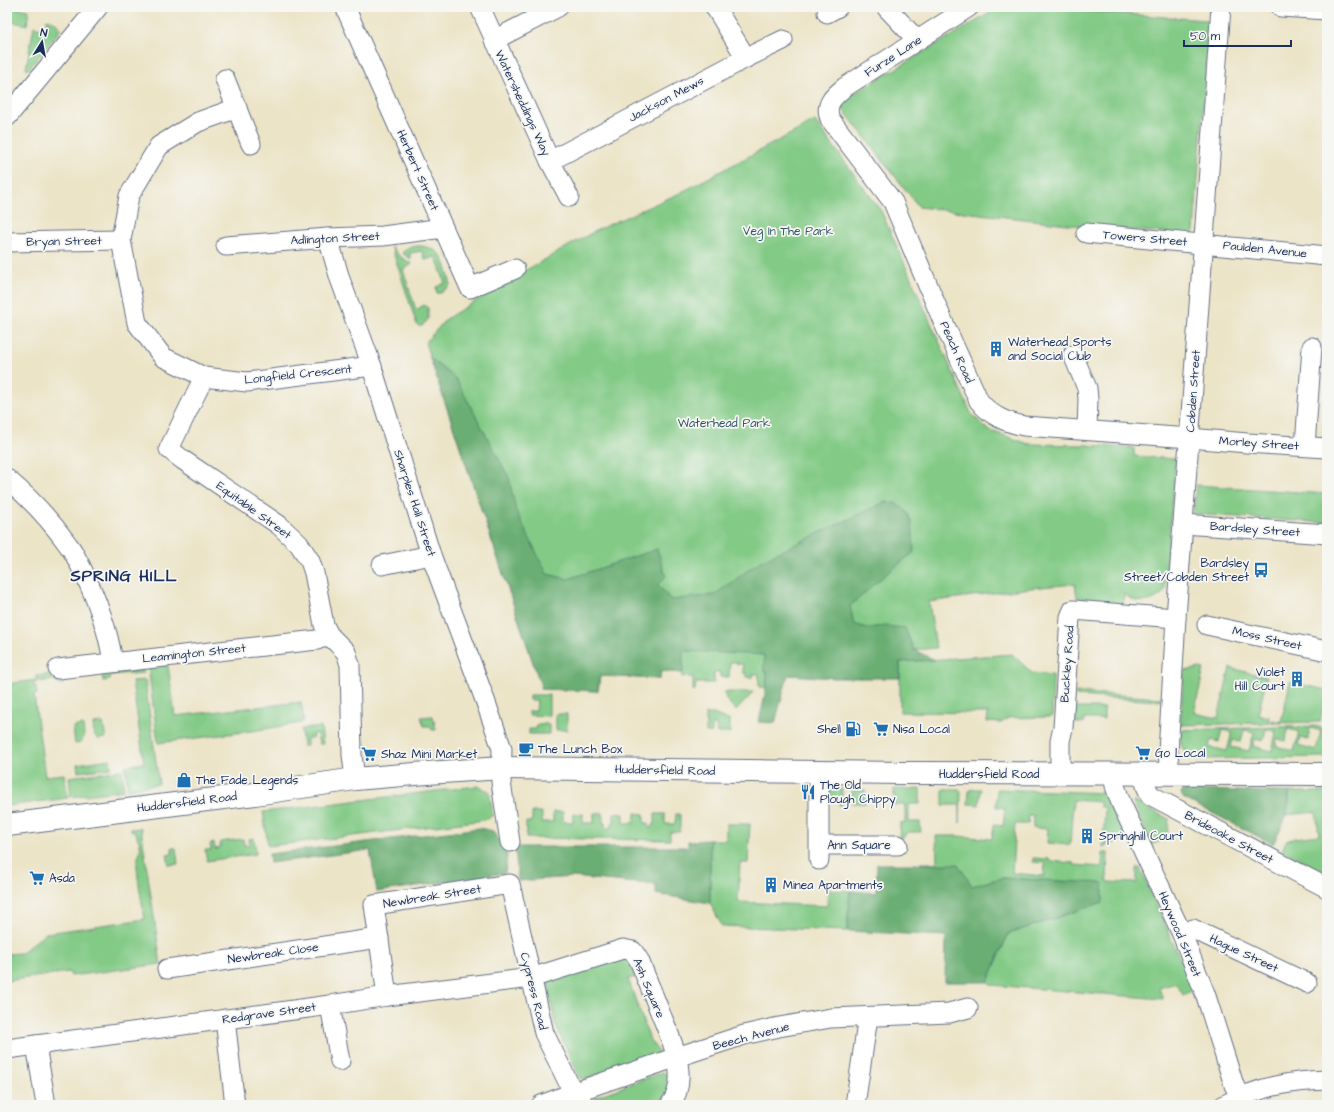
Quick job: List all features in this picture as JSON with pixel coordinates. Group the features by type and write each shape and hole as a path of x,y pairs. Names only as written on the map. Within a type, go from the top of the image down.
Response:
{"main road":[{"name":"Huddersfield Road","path":"7,825 255,794 355,779 502,768 819,773 1145,775 1327,774"}],"street":[{"path":"7,117 98,7"},
{"name":"Herbert Street","path":"345,7 470,288 515,269"},
{"name":"Watersheddings Way","path":"480,7 550,161 569,197"},
{"path":"494,40 558,7"},
{"path":"715,7 746,58"},
{"path":"886,7 918,40"},
{"name":"Furze Lane","path":"828,113 830,101 845,87 969,7"},
{"name":"Cobden Street","path":"1170,774 1168,754 1176,618 1221,7"},
{"path":"1281,7 1327,10"},
{"name":"Jackson Mews","path":"550,161 783,40"},
{"path":"225,79 251,144"},
{"name":"Longfield Crescent","path":"237,108 198,122 159,146 129,196 121,240 137,324 163,356 204,377 247,382 372,366"},
{"name":"Peach Road","path":"828,113 830,119 893,202 942,319 979,401 989,412 1002,420 1016,424 1190,438"},
{"name":"Adlington Street","path":"226,246 328,238 383,236 443,228"},
{"name":"Towers Street","path":"1086,233 1204,243"},
{"name":"Sharples Hall Street","path":"328,238 340,279 372,366 431,555 502,749 501,782 510,842"},
{"name":"Bryan Street","path":"7,242 121,240"},
{"name":"Paulden Avenue","path":"1204,243 1327,256"},
{"path":"1305,446 1312,346"},
{"path":"1073,355 1087,388 1088,399 1086,430"},
{"name":"Equitable Street","path":"204,377 169,449 279,525 299,544 310,561 314,573 324,625 328,635 346,652 350,665 352,756 355,779"},
{"name":"Morley Street","path":"1190,438 1327,448"},
{"path":"7,479 17,487 70,547 91,587 102,616 113,662"},
{"name":"Bardsley Street","path":"1184,524 1327,534"},
{"path":"382,566 431,555"},
{"name":"Buckley Road","path":"1060,774 1060,741 1070,617 1073,610 1176,618"},
{"name":"Moss Street","path":"1207,624 1327,651"},
{"name":"Leamington Street","path":"58,669 317,640 328,635"},
{"name":"Ann Square","path":"819,773 819,852 898,845"},
{"name":"Heywood Street","path":"1114,774 1115,786 1121,803 1182,934 1206,996 1234,1085 1232,1101"},
{"name":"Brideoake Street","path":"1145,775 1146,786 1150,795 1327,888"},
{"name":"Newbreak Street","path":"387,996 374,906 510,884"},
{"name":"Cypress Road","path":"510,884 544,1033 570,1086 579,1098"},
{"name":"Hague Street","path":"1182,934 1193,930 1307,983"},
{"name":"Newbreak Close","path":"167,969 379,938"},
{"name":"Ash Square","path":"531,978 623,949 633,952 639,960 674,1046 677,1057"},
{"name":"Redgrave Street","path":"7,1049 225,1020 387,996 531,978"},
{"path":"330,1005 340,1061"},
{"name":"Beech Avenue","path":"541,1105 579,1098 677,1057 744,1035 778,1027 831,1018 949,1013 968,1008"},
{"path":"855,1105 868,1017"},
{"path":"225,1020 235,1105"},
{"path":"36,1045 46,1105"},
{"path":"670,1105 674,1101 679,1086 677,1057"},
{"path":"1232,1101 1281,1084 1327,1080"}],"green space":[{"path":"11,7 29,10 27,25 9,21"},
{"path":"1000,7 1031,7 1206,20 1209,27 1194,232 1191,235 1084,226 919,207 838,103"},
{"path":"47,19 54,21 61,29 28,70 26,68 34,26 45,29"},
{"name":"Waterhead Park","path":"815,121 881,211 971,413 988,430 1029,444 1134,448 1134,456 1176,459 1164,592 1155,599 1144,602 1129,598 1124,594 1123,604 1083,601 1084,598 1077,598 1075,584 1030,588 929,602 936,648 765,655 764,671 767,672 766,687 759,687 759,674 753,674 753,677 746,677 746,673 743,673 743,664 730,662 729,677 720,677 720,672 714,672 714,683 696,683 695,691 693,691 693,677 682,677 682,673 661,671 660,679 600,676 598,691 542,689 425,343 446,319 519,274 597,230 680,193"},
{"path":"391,246 399,256 412,264 403,270 416,310 424,305 428,308 428,319 423,325 417,325"},
{"path":"409,247 428,247 434,250 442,257 450,285 441,293 437,293 436,287 445,283 436,257 425,260 422,251 410,253 411,259 402,253"},
{"path":"430,358 456,379 509,478 516,511 547,574 568,579 657,549 666,576 658,585 671,600 714,595 762,560 885,502 893,503 903,508 910,518 913,532 914,552 850,606 854,624 867,628 885,626 905,628 914,650 935,660 900,662 900,678 836,678 788,675 775,723 758,722 766,685 767,672 764,672 764,655 683,651 683,673 661,671 660,679 600,676 598,691 542,689"},
{"path":"1196,485 1327,494 1327,523 1193,514"},
{"path":"1012,654 1032,673 1053,675 1052,717 1008,718 1001,723 987,722 988,713 900,712 900,662"},
{"path":"168,665 175,716 301,702 304,721 301,723 252,731 158,743 148,667"},
{"path":"143,668 144,673 111,675 110,680 103,681 102,673"},
{"path":"1200,668 1204,669 1194,713 1218,718 1230,668 1267,677 1258,714 1269,717 1268,723 1180,725 1184,671"},
{"path":"61,673 63,684 59,684 54,680 35,682 34,687 36,687 37,694 34,695 45,776 64,774 68,798 7,806 7,684 36,680 36,676"},
{"path":"145,680 159,784 128,789 125,766 144,763 132,681"},
{"path":"1290,682 1327,690 1320,722 1271,723 1272,720 1281,722"},
{"path":"724,692 753,692 736,711 726,699"},
{"path":"1076,692 1161,698 1160,701 1076,696"},
{"path":"529,695 549,695 549,716 529,715 529,711 536,711 537,700 529,700"},
{"path":"1075,708 1104,708 1104,719 1084,719 1084,723 1075,723"},
{"path":"556,714 567,714 567,730 556,730"},
{"path":"706,714 714,714 730,721 730,733 717,733 716,725 712,725 712,733 706,733"},
{"path":"433,716 436,730 432,730 430,726 424,726 421,717"},
{"path":"103,723 106,738 98,739 94,734 93,724"},
{"path":"537,724 549,724 549,734 529,734 529,729 536,729"},
{"path":"83,725 84,737 79,743 75,744 73,727"},
{"path":"1315,726 1327,729 1327,757 1198,759 1189,755 1183,749 1180,740 1180,730","holes":["1310,728 1321,731 1316,750 1298,745 1300,738 1308,740","1266,729 1276,732 1272,751 1253,746 1255,739 1263,741","1288,729 1299,732 1294,751 1276,746 1277,739 1285,741","1222,730 1232,732 1227,751 1209,747 1211,740 1219,742","1244,730 1254,732 1249,751 1231,747 1233,740 1241,742"]},
{"path":"321,727 323,744 319,744 317,734 312,734 313,738 307,738 307,746 303,746 301,729"},
{"path":"110,759 111,768 78,772 77,764"},
{"path":"122,770 124,790 71,797 69,777"},
{"path":"477,786 489,791 493,815 485,820 268,846 263,812"},
{"path":"831,789 842,789 842,805 839,805 839,799 829,799 829,792"},
{"path":"894,789 920,789 920,804 909,804 909,822 920,822 921,832 909,832 902,838 899,838 900,823 905,822 905,805 894,805"},
{"path":"943,789 959,789 961,791 960,823 960,805 943,805"},
{"path":"971,789 981,789 979,805 968,804 969,791"},
{"path":"997,789 1106,793 1126,838 1103,847 1105,807 1100,807 1100,802 1073,800 1070,845 1047,843 1048,829 1033,828 1033,815 1029,815 1028,824 1015,824 1012,873 1044,876 1045,863 1033,862 1033,858 1074,863 1074,865 1102,867 1103,853 1108,853 1107,882 1137,883 1137,868 1140,868 1193,988 1191,991 1183,995 1176,983 1159,988 1163,999 991,985 988,982 1008,934 1103,902 1073,882 1002,878 972,886 919,864 937,863 936,836 992,839 994,825 1003,826 1005,808 996,807"},
{"path":"852,790 865,790 865,803 852,803"},
{"path":"1184,790 1289,792 1284,819 1273,844 1183,798 1181,793"},
{"path":"1289,792 1327,792 1327,874 1282,850 1286,841 1295,838 1319,835 1316,812 1286,815 1289,806"},
{"path":"1133,802 1169,819 1167,838 1151,845"},
{"path":"532,812 542,812 542,822 553,822 553,812 563,812 563,822 573,822 573,813 583,814 583,823 594,823 594,813 603,813 603,823 605,823 605,828 611,828 612,823 614,823 614,813 624,814 624,823 634,823 635,813 644,814 644,823 649,823 649,828 652,828 653,824 655,824 655,814 665,814 665,824 675,824 676,814 680,814 680,832 670,832 670,840 526,838 526,822 532,822"},
{"path":"726,824 750,824 748,863 740,863 738,902 827,906 828,890 850,891 847,931 722,926 710,903 710,840 726,840"},
{"path":"141,828 161,964 71,976 69,972 7,981 7,954 21,953 46,933 145,919 137,867 140,846 137,834 130,829"},
{"path":"480,828 493,831 502,843 507,855 505,873 377,892 370,850 270,863 269,854"},
{"path":"254,838 256,854 207,861 205,850 211,850 210,844 214,843 215,849 220,848 220,842 243,839 244,845 250,845 249,839"},
{"path":"710,840 710,903 656,894 656,885 573,877 518,881 515,847 688,847 688,841"},
{"path":"172,848 176,848 178,864 169,865 167,855 172,854"},
{"path":"877,864 958,864 972,886 1002,878 1103,883 1103,902 1008,934 988,982 945,982 946,936 847,931 850,891 876,893"},
{"path":"622,958 632,963 637,977 628,979 650,1040 660,1054 588,1079 580,1078 555,1024 547,982"},
{"path":"663,1072 670,1077 672,1082 661,1105 596,1105 595,1097"}],"place":[{"name":"Waterhead Sports and Social Club","path":"996,349"},
{"name":"Bardsley Street/Cobden Street","path":"1261,570"},
{"name":"Violet Hill Court","path":"1297,679"},
{"name":"Shell","path":"853,729"},
{"name":"Nisa Local","path":"881,729"},
{"name":"The Lunch Box","path":"526,749"},
{"name":"Go Local","path":"1143,753"},
{"name":"Shaz Mini Market","path":"369,754"},
{"name":"The Fade Legends","path":"184,780"},
{"name":"The Old Plough Chippy","path":"808,792"},
{"name":"Springhill Court","path":"1087,836"},
{"name":"Asda","path":"37,878"},
{"name":"Minea Apartments","path":"771,885"}],"district":[{"name":"SPRING HILL","path":"124,575"}],"park label":[{"name":"Veg In The Park","path":"788,231"}]}
